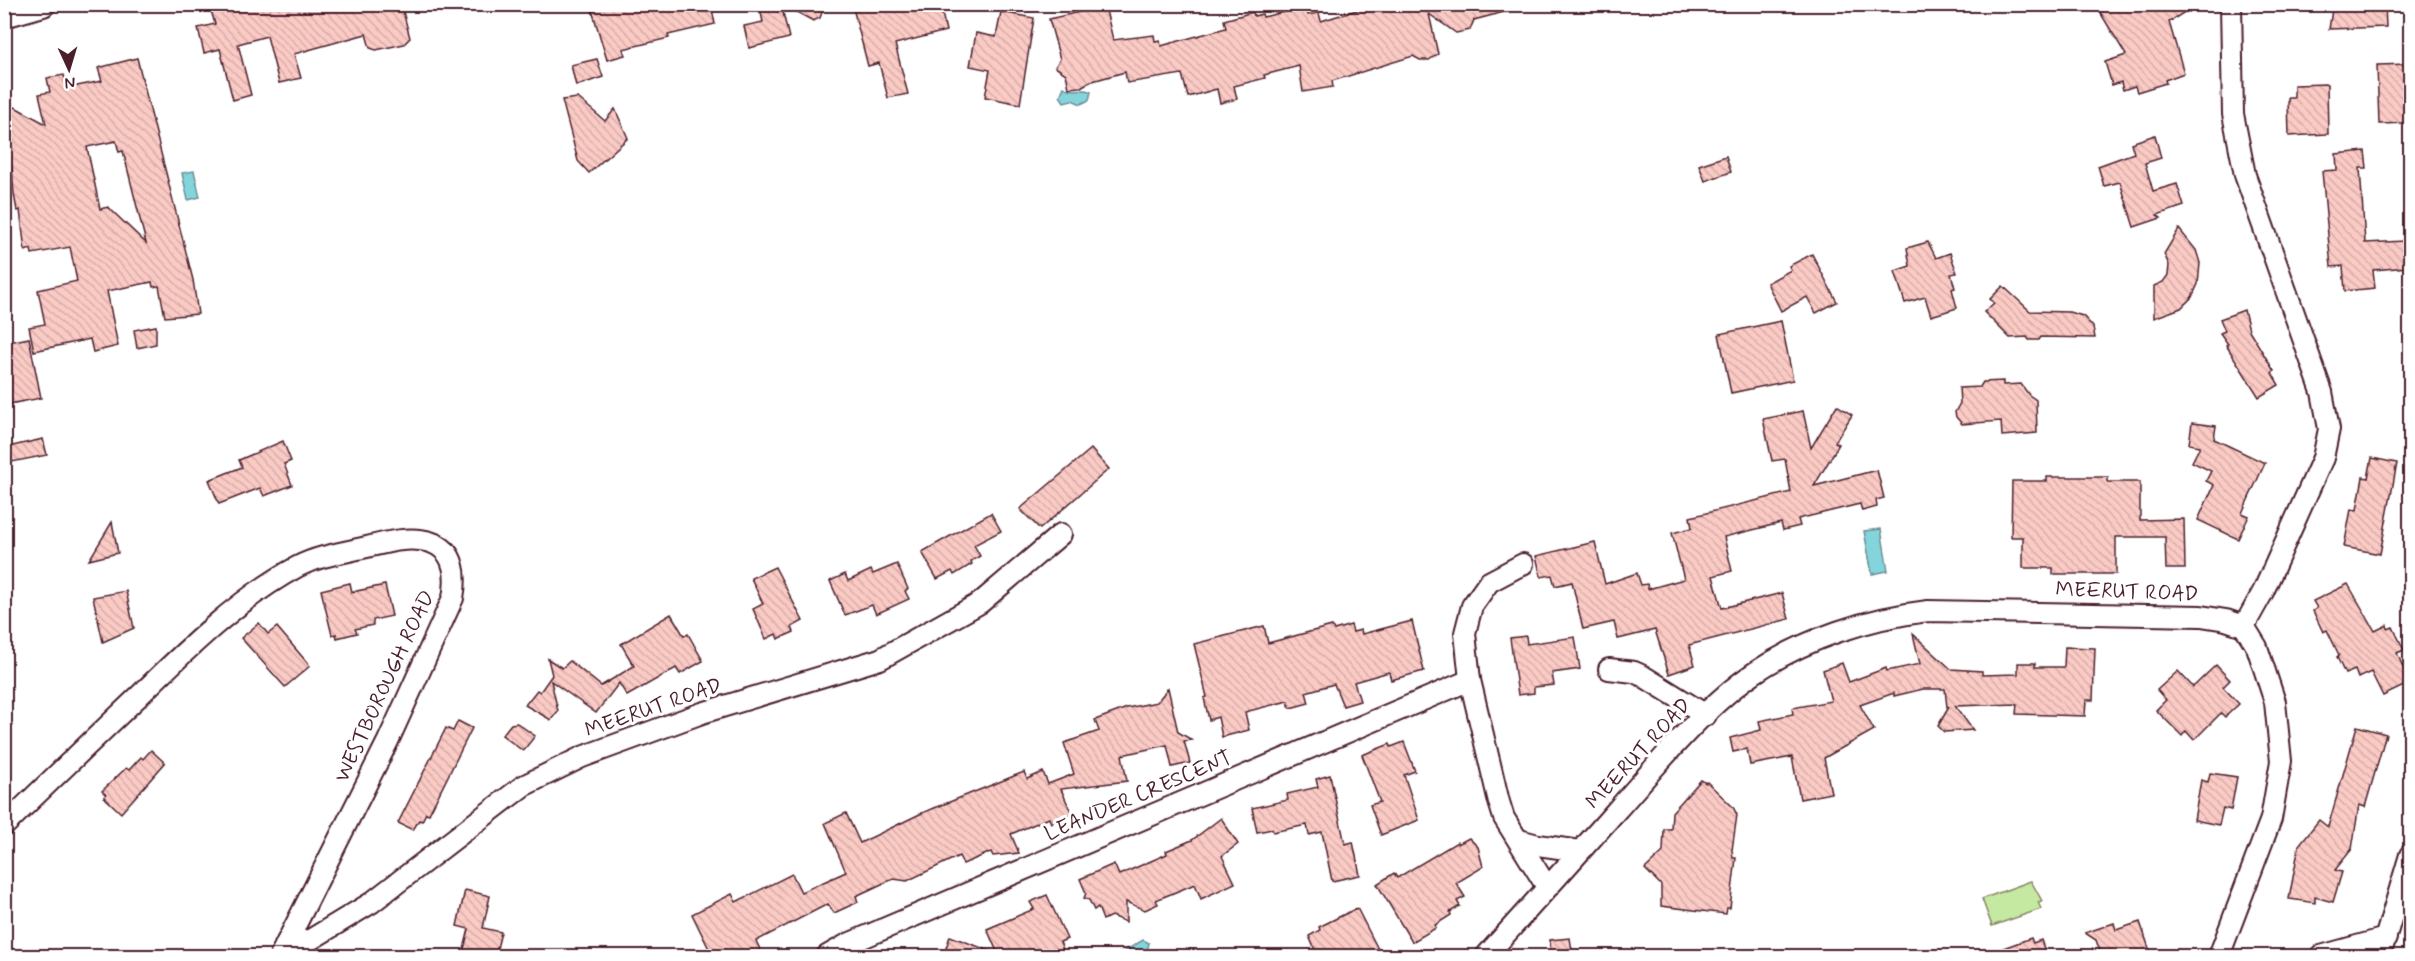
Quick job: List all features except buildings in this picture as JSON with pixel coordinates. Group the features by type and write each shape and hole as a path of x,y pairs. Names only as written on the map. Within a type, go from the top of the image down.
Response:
{"street":[{"path":"4,15 43,4"},
{"path":"2219,957 2271,819 2281,760 2276,702 2257,647 2244,626 2263,592 2317,476 2327,446 2328,429 2322,392 2243,165 2236,135 2231,92 2230,4"},
{"name":"MEERUT ROAD","path":"284,949 310,940 371,903 523,786 582,757 702,713 880,659 980,603 1061,534"},
{"name":"WESTBOROUGH ROAD","path":"4,826 187,649 233,609 298,567 337,554 404,540 422,539 436,544 448,554 455,567 457,580 453,598 388,741 304,904 284,949"},
{"path":"1523,564 1489,582 1472,606 1465,633 1470,680 1504,818 1548,887"},
{"name":"MEERUT ROAD","path":"1486,957 1648,774 1706,715 1754,673 1781,657 1850,628 1902,614 1928,611 2176,615 2226,620 2244,626"},
{"path":"1609,669 1634,672 1643,676 1706,715"},
{"name":"LEANDER CRESCENT","path":"827,957 848,944 1470,680"},
{"path":"1519,840 1580,851"},
{"path":"2321,957 2383,947 2410,855"}],"green space":[{"path":"2031,881 2042,901 2038,902 2041,909 1992,926 1982,899"}],"water":[{"path":"1064,87 1070,90 1091,92 1089,100 1081,104 1072,100 1064,102 1060,96"},
{"path":"194,171 200,197 188,200 182,173"},
{"path":"1881,529 1888,571 1872,574 1864,531"},
{"path":"1143,940 1149,943 1146,956 1113,956 1123,952"}]}
